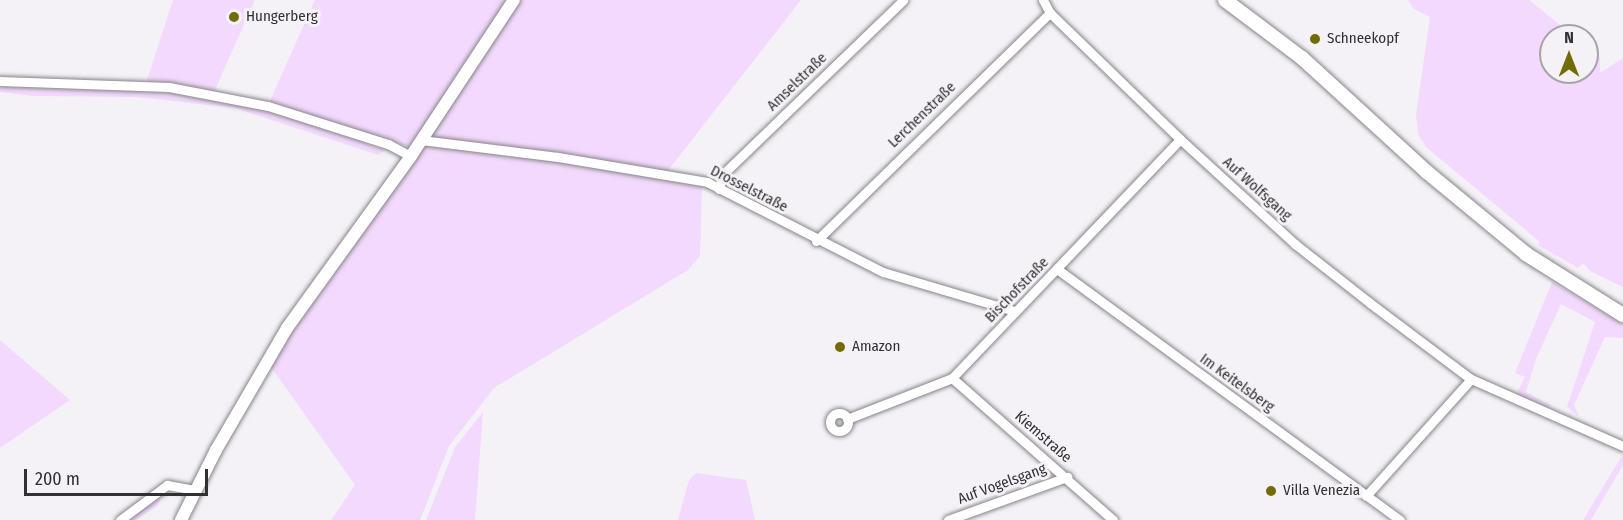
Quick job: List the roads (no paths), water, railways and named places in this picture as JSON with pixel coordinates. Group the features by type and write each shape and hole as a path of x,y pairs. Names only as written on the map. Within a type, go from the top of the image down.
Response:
{"highway":[{"path":"1225,0 1302,58 1468,208 1526,254 1623,315"},
{"path":"1599,301 1623,309"}],"main road":[{"path":"181,520 195,490 287,328 411,156 514,0"}],"street":[{"name":"Amselstraße","path":"718,189 722,175 903,0"},
{"name":"Auf Wolfsgang","path":"1043,0 1050,13 1180,139 1295,244 1471,379 1620,444"},
{"name":"Lerchenstraße","path":"816,241 1050,13"},
{"path":"0,81 169,87 268,106 388,144 411,156"},
{"name":"Bischofstraße","path":"847,419 952,378 1180,139"},
{"name":"Drosselstraße","path":"421,140 558,157 707,182 816,241 883,272 1015,311"},
{"name":"Im Keitelsberg","path":"1057,269 1400,520"},
{"name":"Kiemstraße","path":"952,378 1067,477 1113,520"},
{"path":"1366,496 1471,379"},
{"name":"Auf Vogelsgang","path":"948,520 1067,477"},
{"path":"120,520 167,485 195,490"}],"place":[{"name":"Hungerberg","path":"234,17"},
{"name":"Schneekopf","path":"1315,39"},
{"name":"Amazon","path":"840,347"},
{"name":"Villa Venezia","path":"1271,491"}]}
